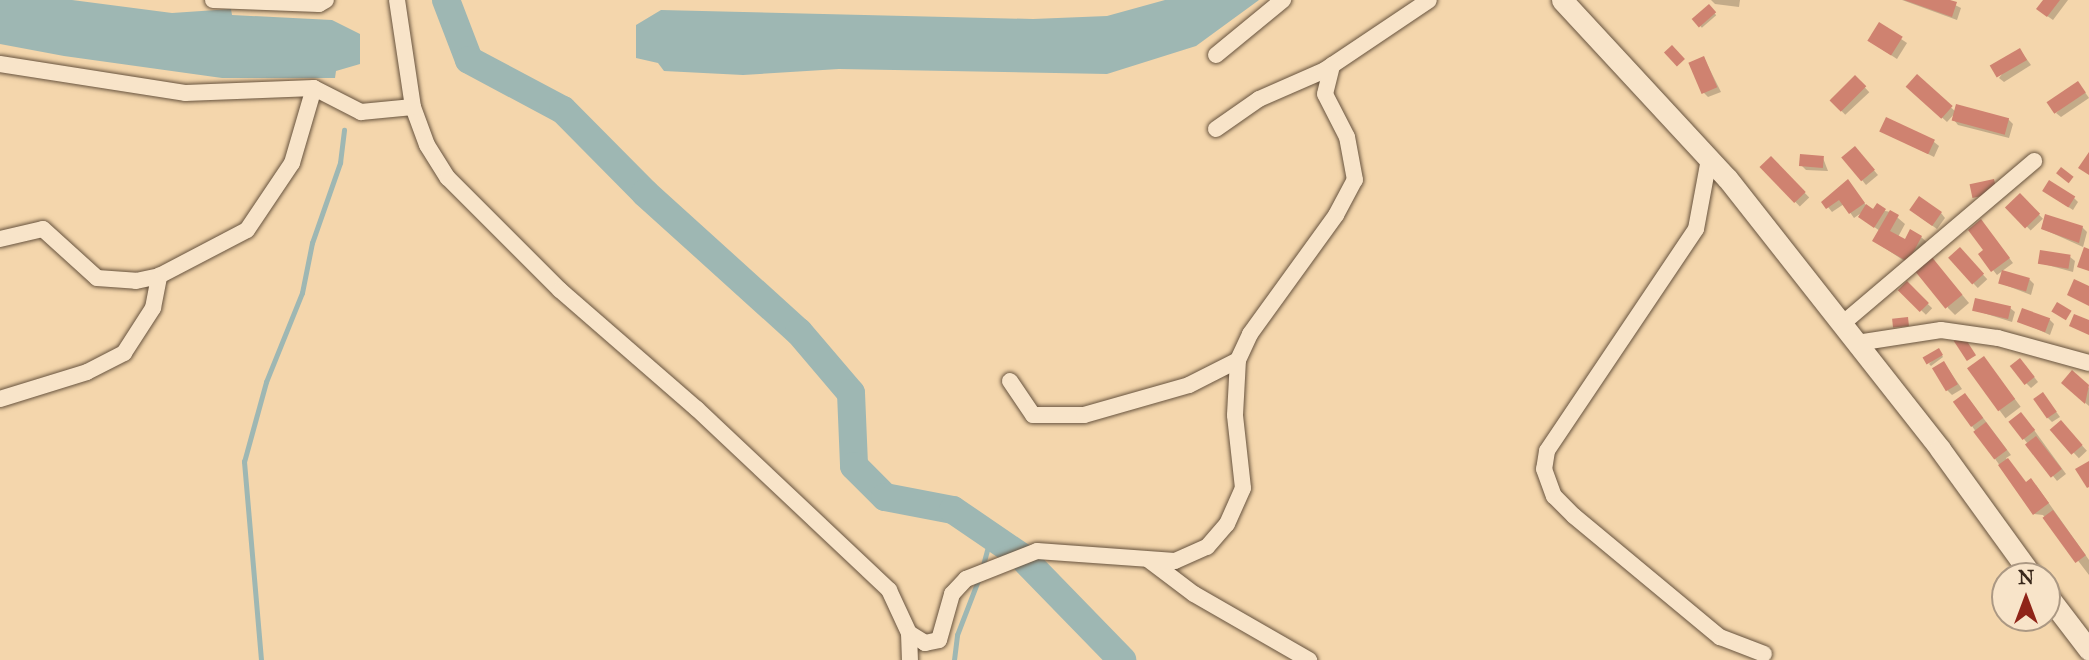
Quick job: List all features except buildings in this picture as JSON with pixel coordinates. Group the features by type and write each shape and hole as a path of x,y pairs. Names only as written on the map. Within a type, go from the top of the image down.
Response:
{"main road":[{"path":"1562,0 1709,159 1857,343 2021,562"},
{"path":"2061,613 2089,650"}],"street":[{"path":"213,0 319,4 326,0"},
{"path":"397,0 413,107 435,160 475,207 889,590 909,633 909,660"},
{"path":"1216,55 1283,0"},
{"path":"1216,129 1259,99 1332,65 1429,0"},
{"path":"0,64 185,93 314,88 362,112 413,107"},
{"path":"909,633 925,643 939,640 952,594 967,579 1037,551 1175,561 1194,556 1227,524 1240,500 1238,360 1250,334 1336,215 1356,180 1348,137 1325,94 1332,65"},
{"path":"0,239 43,229 97,278 136,281 159,276 247,230 292,163 314,88"},
{"path":"1709,159 1696,229 1547,451 1544,469 1554,496 1574,516 1720,637 1764,654"},
{"path":"1842,324 2034,161"},
{"path":"0,398 87,372 124,353 149,318 159,276"},
{"path":"1857,343 1941,330 1998,338 2089,363"},
{"path":"1010,381 1033,415 1084,415 1189,386 1238,360"},
{"path":"1149,560 1194,594 1309,660"}],"water":[{"path":"0,0 72,0 172,13 231,9 232,15 332,20 360,34 360,64 336,71 335,78 222,78 64,56 0,44"},
{"path":"1165,0 1259,0 1196,46 1107,74 839,69 743,75 664,71 658,63 636,58 636,25 661,10 1033,19 1107,16"}],"waterway":[{"path":"446,0 469,60 563,110 645,193 799,332 851,393 854,466 885,497 953,510 1022,557 1122,660"},
{"path":"261,660 244,462 266,382 302,293 312,243 340,163 344,130"},
{"path":"982,569 991,536"},
{"path":"954,660 957,635 979,578"}]}
